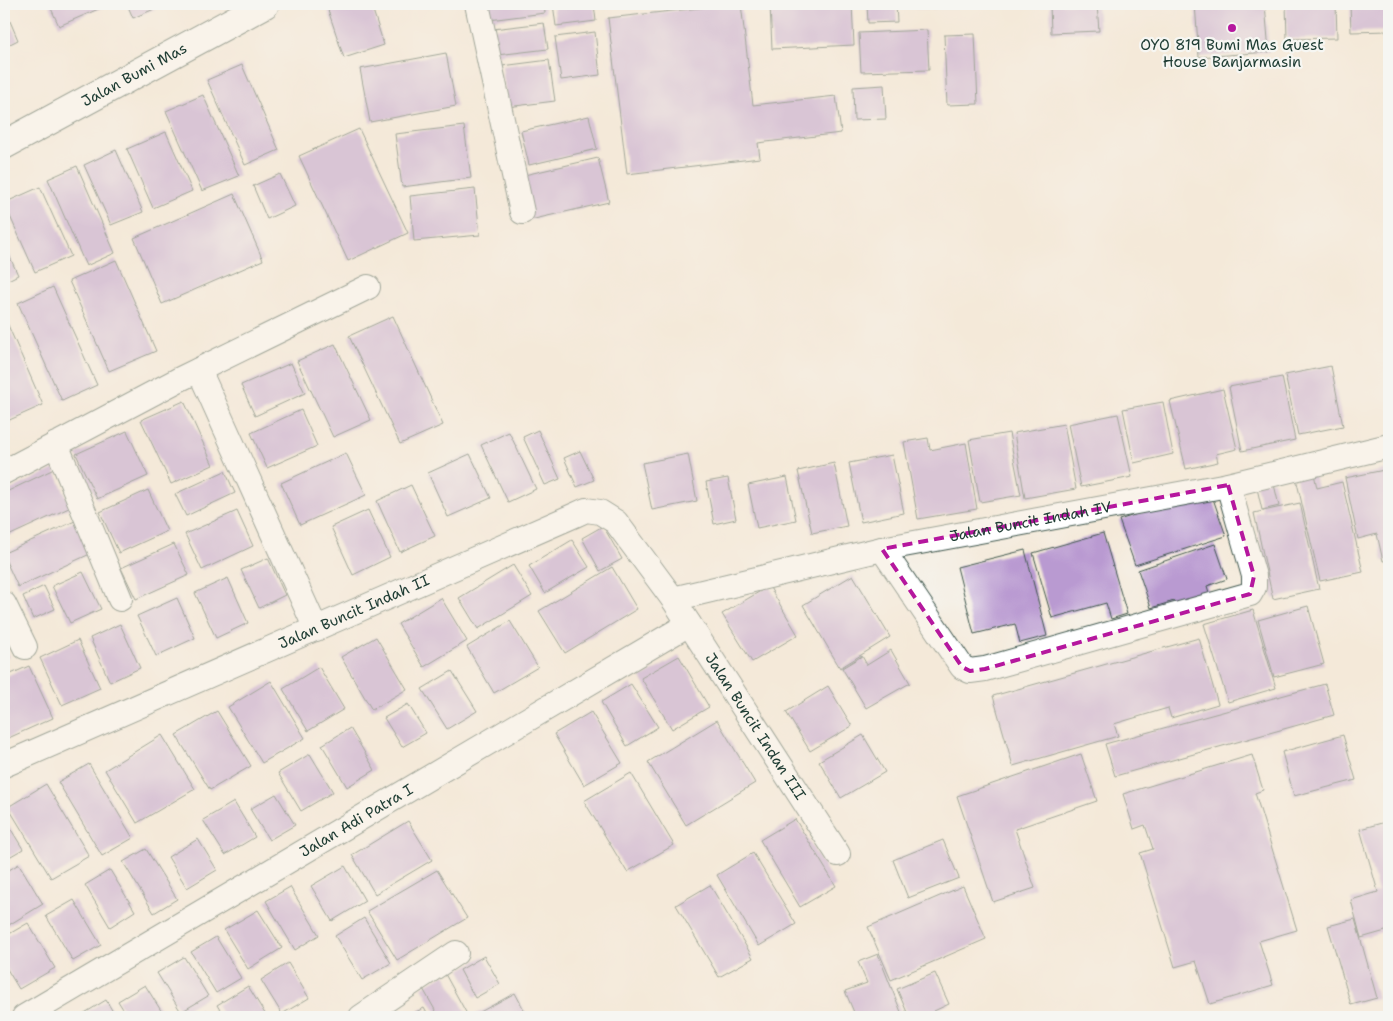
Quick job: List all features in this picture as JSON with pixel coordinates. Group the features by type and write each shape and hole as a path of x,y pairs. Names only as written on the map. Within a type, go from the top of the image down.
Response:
{"street":[{"name":"Jalan Bumi Mas","path":"4,145 265,4"},
{"path":"477,4 522,212"},
{"path":"4,472 199,370 368,287"},
{"path":"199,370 316,629"},
{"path":"56,444 120,599"},
{"name":"Jalan Buncit Indah IV","path":"674,599 882,549 1228,485 1389,446"},
{"path":"882,549 962,667 970,671 985,669 1250,594 1254,587 1254,576 1228,485"},
{"name":"Jalan Buncit Indah II","path":"4,765 586,510 600,512 616,522 674,599"},
{"name":"Jalan Buncit Indan III","path":"674,599 838,854"},
{"path":"4,604 25,647"},
{"name":"Jalan Adi Patra I","path":"24,1017 689,624"},
{"path":"361,1017 456,953"}],"highlighted area":[{"path":"1228,485 1254,576 1250,594 985,669 970,671 962,667 882,549"}],"building":[{"path":"49,4 110,4 59,26"},
{"path":"127,4 166,4 133,18"},
{"path":"326,4 371,4 384,45 344,58"},
{"path":"486,4 544,4 545,13 489,20"},
{"path":"553,4 594,4 596,21 556,26"},
{"path":"741,4 753,105 836,96 841,133 758,143 760,158 627,174 608,18"},
{"path":"770,4 852,4 854,45 772,49"},
{"path":"867,4 896,4 897,22 868,23"},
{"path":"915,4 960,4 960,8 915,9"},
{"path":"1050,4 1097,4 1099,31 1051,33"},
{"name":"OYO 819 Bumi Mas Guest House Banjarmasin","path":"1195,4 1265,4 1269,52 1199,57"},
{"path":"1286,4 1336,4 1337,38 1287,39"},
{"path":"1350,4 1389,4 1389,31 1351,32"},
{"path":"4,7 18,40 4,47"},
{"path":"544,23 548,49 497,55 493,29"},
{"path":"927,30 929,70 861,72 859,33"},
{"path":"595,32 600,75 561,80 555,37"},
{"path":"975,34 978,104 947,105 944,35"},
{"path":"446,53 456,106 370,122 360,69"},
{"path":"549,60 555,101 507,107 502,66"},
{"path":"242,65 279,150 245,165 207,80"},
{"path":"884,85 886,119 854,120 853,87"},
{"path":"203,95 239,176 202,191 166,111"},
{"path":"589,116 597,149 529,165 521,131"},
{"path":"464,126 471,178 402,187 395,134"},
{"path":"359,129 408,233 348,261 299,156"},
{"path":"166,132 192,191 153,208 127,149"},
{"path":"116,150 143,212 111,225 84,165"},
{"path":"598,158 609,202 530,220 520,176"},
{"path":"77,166 115,253 86,266 48,179"},
{"path":"280,174 295,206 267,219 253,186"},
{"path":"40,187 71,256 35,272 4,203"},
{"path":"475,189 480,235 414,241 410,196"},
{"path":"234,194 263,260 162,304 134,238"},
{"path":"4,244 18,275 4,282"},
{"path":"116,260 156,351 109,371 69,281"},
{"path":"53,287 97,385 62,401 18,303"},
{"path":"4,316 43,405 5,422 4,419"},
{"path":"393,316 443,425 400,444 349,336"},
{"path":"335,344 371,420 333,437 297,361"},
{"path":"291,363 305,393 255,416 241,385"},
{"path":"1331,366 1343,426 1298,435 1285,375"},
{"path":"1282,377 1295,440 1242,451 1229,387"},
{"path":"1223,389 1237,449 1216,454 1218,462 1186,469 1170,401"},
{"path":"184,401 213,465 171,484 141,420"},
{"path":"1163,402 1173,454 1134,463 1123,409"},
{"path":"301,410 317,446 267,468 251,433"},
{"path":"1118,414 1132,477 1081,487 1068,424"},
{"path":"1064,424 1076,489 1025,498 1014,433"},
{"path":"538,430 560,479 545,485 523,437"},
{"path":"127,431 148,476 97,499 76,454"},
{"path":"509,432 536,489 508,502 481,445"},
{"path":"1009,433 1021,495 980,502 969,440"},
{"path":"928,438 930,450 966,443 977,509 918,519 904,442"},
{"path":"580,451 594,480 577,487 564,458"},
{"path":"346,453 366,495 300,525 281,483"},
{"path":"470,454 491,498 448,517 428,473"},
{"path":"688,454 697,501 652,510 642,463"},
{"path":"892,455 904,513 861,522 849,463"},
{"path":"834,463 847,526 812,533 798,471"},
{"path":"54,469 71,507 4,538 4,493"},
{"path":"1313,469 1317,488 1342,482 1363,572 1320,581 1295,474"},
{"path":"1389,469 1389,560 1383,561 1377,534 1358,539 1345,478"},
{"path":"225,471 235,493 186,516 175,494"},
{"path":"787,477 796,520 757,528 748,485"},
{"path":"728,478 736,519 714,524 706,482"},
{"path":"1273,480 1279,506 1262,510 1256,484"},
{"path":"411,485 435,536 400,552 377,501"},
{"path":"148,490 167,531 119,553 100,512"},
{"path":"1210,490 1226,536 1135,565 1119,520"},
{"path":"1300,503 1319,589 1273,599 1254,513"},
{"path":"368,510 390,557 353,575 331,527"},
{"path":"237,511 253,546 202,570 185,534"},
{"path":"75,521 90,554 18,587 4,557 4,553"},
{"path":"603,526 622,559 600,571 582,538"},
{"path":"1103,533 1127,614 1111,619 1106,603 1052,618 1033,553"},
{"path":"572,540 589,567 545,593 529,566"},
{"path":"174,544 189,575 136,599 121,568"},
{"path":"1215,544 1227,579 1207,586 1211,599 1178,610 1174,601 1151,608 1138,570"},
{"path":"1025,550 1047,636 1020,643 1015,624 974,634 957,567"},
{"path":"268,558 285,595 259,608 241,570"},
{"path":"513,565 532,596 478,629 459,598"},
{"path":"612,567 637,609 565,653 539,611"},
{"path":"83,572 101,609 70,623 52,586"},
{"path":"853,575 890,637 840,668 803,605"},
{"path":"228,578 248,623 216,638 195,593"},
{"path":"44,586 55,609 33,619 23,596"},
{"path":"769,586 798,635 752,662 722,614"},
{"path":"177,598 195,638 156,656 137,616"},
{"path":"441,598 467,641 424,667 398,624"},
{"path":"1308,606 1324,664 1274,677 1258,620"},
{"path":"1253,610 1276,688 1228,702 1204,624"},
{"path":"510,621 538,667 494,693 467,647"},
{"path":"120,624 140,668 110,682 90,638"},
{"path":"376,637 407,689 372,710 341,657"},
{"path":"1199,638 1218,704 1171,718 1168,708 1114,724 1118,736 1013,766 993,696"},
{"path":"78,640 100,688 62,705 40,658"},
{"path":"4,646 9,657 4,659"},
{"path":"891,650 910,683 866,708 842,668 862,656 867,665"},
{"path":"679,656 709,707 672,729 641,678"},
{"path":"29,666 53,718 4,740 4,677"},
{"path":"319,667 344,709 308,731 283,689"},
{"path":"452,671 477,711 447,729 422,689"},
{"path":"271,681 305,738 262,763 228,707"},
{"path":"631,684 658,727 627,746 601,702"},
{"path":"1325,684 1334,715 1115,776 1105,744"},
{"path":"828,686 852,726 810,751 786,712"},
{"path":"408,704 426,733 402,747 384,718"},
{"path":"217,711 251,766 210,790 176,735"},
{"path":"591,712 622,763 584,785 554,734"},
{"path":"717,720 755,783 686,825 648,762"},
{"path":"350,728 375,770 347,787 322,745"},
{"path":"162,735 195,789 137,823 105,770"},
{"path":"863,735 885,772 841,798 819,761"},
{"path":"1343,735 1356,780 1294,796 1282,752"},
{"path":"310,754 333,792 301,811 278,773"},
{"path":"1081,754 1097,801 1015,829 1035,888 993,902 957,796"},
{"path":"1252,755 1263,790 1255,793 1297,930 1259,941 1273,985 1210,1004 1196,961 1175,967 1140,853 1153,849 1145,825 1134,829 1123,794"},
{"path":"89,764 133,838 102,856 58,782"},
{"path":"631,773 674,845 627,872 584,801"},
{"path":"46,784 89,856 51,878 8,807"},
{"path":"276,794 295,825 269,840 250,809"},
{"path":"234,802 255,837 225,855 203,820"},
{"path":"4,818 23,849 4,860"},
{"path":"795,819 836,886 800,907 760,840"},
{"path":"408,821 432,860 375,894 352,855"},
{"path":"1389,821 1389,930 1361,938 1351,900 1378,892 1360,829"},
{"path":"198,839 217,870 187,888 168,857"},
{"path":"943,840 959,878 908,898 893,860"},
{"path":"146,849 177,899 154,913 123,862"},
{"path":"753,853 796,924 759,946 717,875"},
{"path":"19,864 43,904 4,928 4,873"},
{"path":"345,866 365,901 332,921 311,886"},
{"path":"110,870 135,911 110,927 85,885"},
{"path":"437,870 467,918 397,960 367,911"},
{"path":"710,885 753,958 719,977 676,905"},
{"path":"963,886 986,939 891,980 868,927"},
{"path":"290,887 319,935 295,950 266,901"},
{"path":"74,900 101,945 73,961 46,916"},
{"path":"258,910 282,948 248,969 224,930"},
{"path":"364,918 391,963 362,980 335,936"},
{"path":"1355,919 1377,998 1351,1005 1328,926"},
{"path":"28,923 55,968 19,989 4,964 4,937"},
{"path":"216,937 241,978 216,993 191,952"},
{"path":"878,954 903,1017 885,1017 884,1014 877,1017 856,1017 845,991 867,983 858,962"},
{"path":"484,956 500,984 475,998 460,970"},
{"path":"184,957 208,996 181,1012 157,973"},
{"path":"288,963 309,998 282,1014 261,980"},
{"path":"935,973 949,1004 934,1011 936,1017 909,1017 897,989"},
{"path":"445,974 468,1016 439,1017 422,987"},
{"path":"145,985 165,1017 128,1017 118,1001"},
{"path":"248,986 267,1017 224,1017 217,1005"},
{"path":"515,993 528,1017 471,1017"},
{"path":"106,1000 116,1017 78,1017"},
{"path":"424,1008 429,1017 405,1017"},
{"path":"207,1010 211,1017 194,1017"}],"place":[{"name":"OYO 819 Bumi Mas Guest House Banjarmasin","path":"1232,28"}]}
